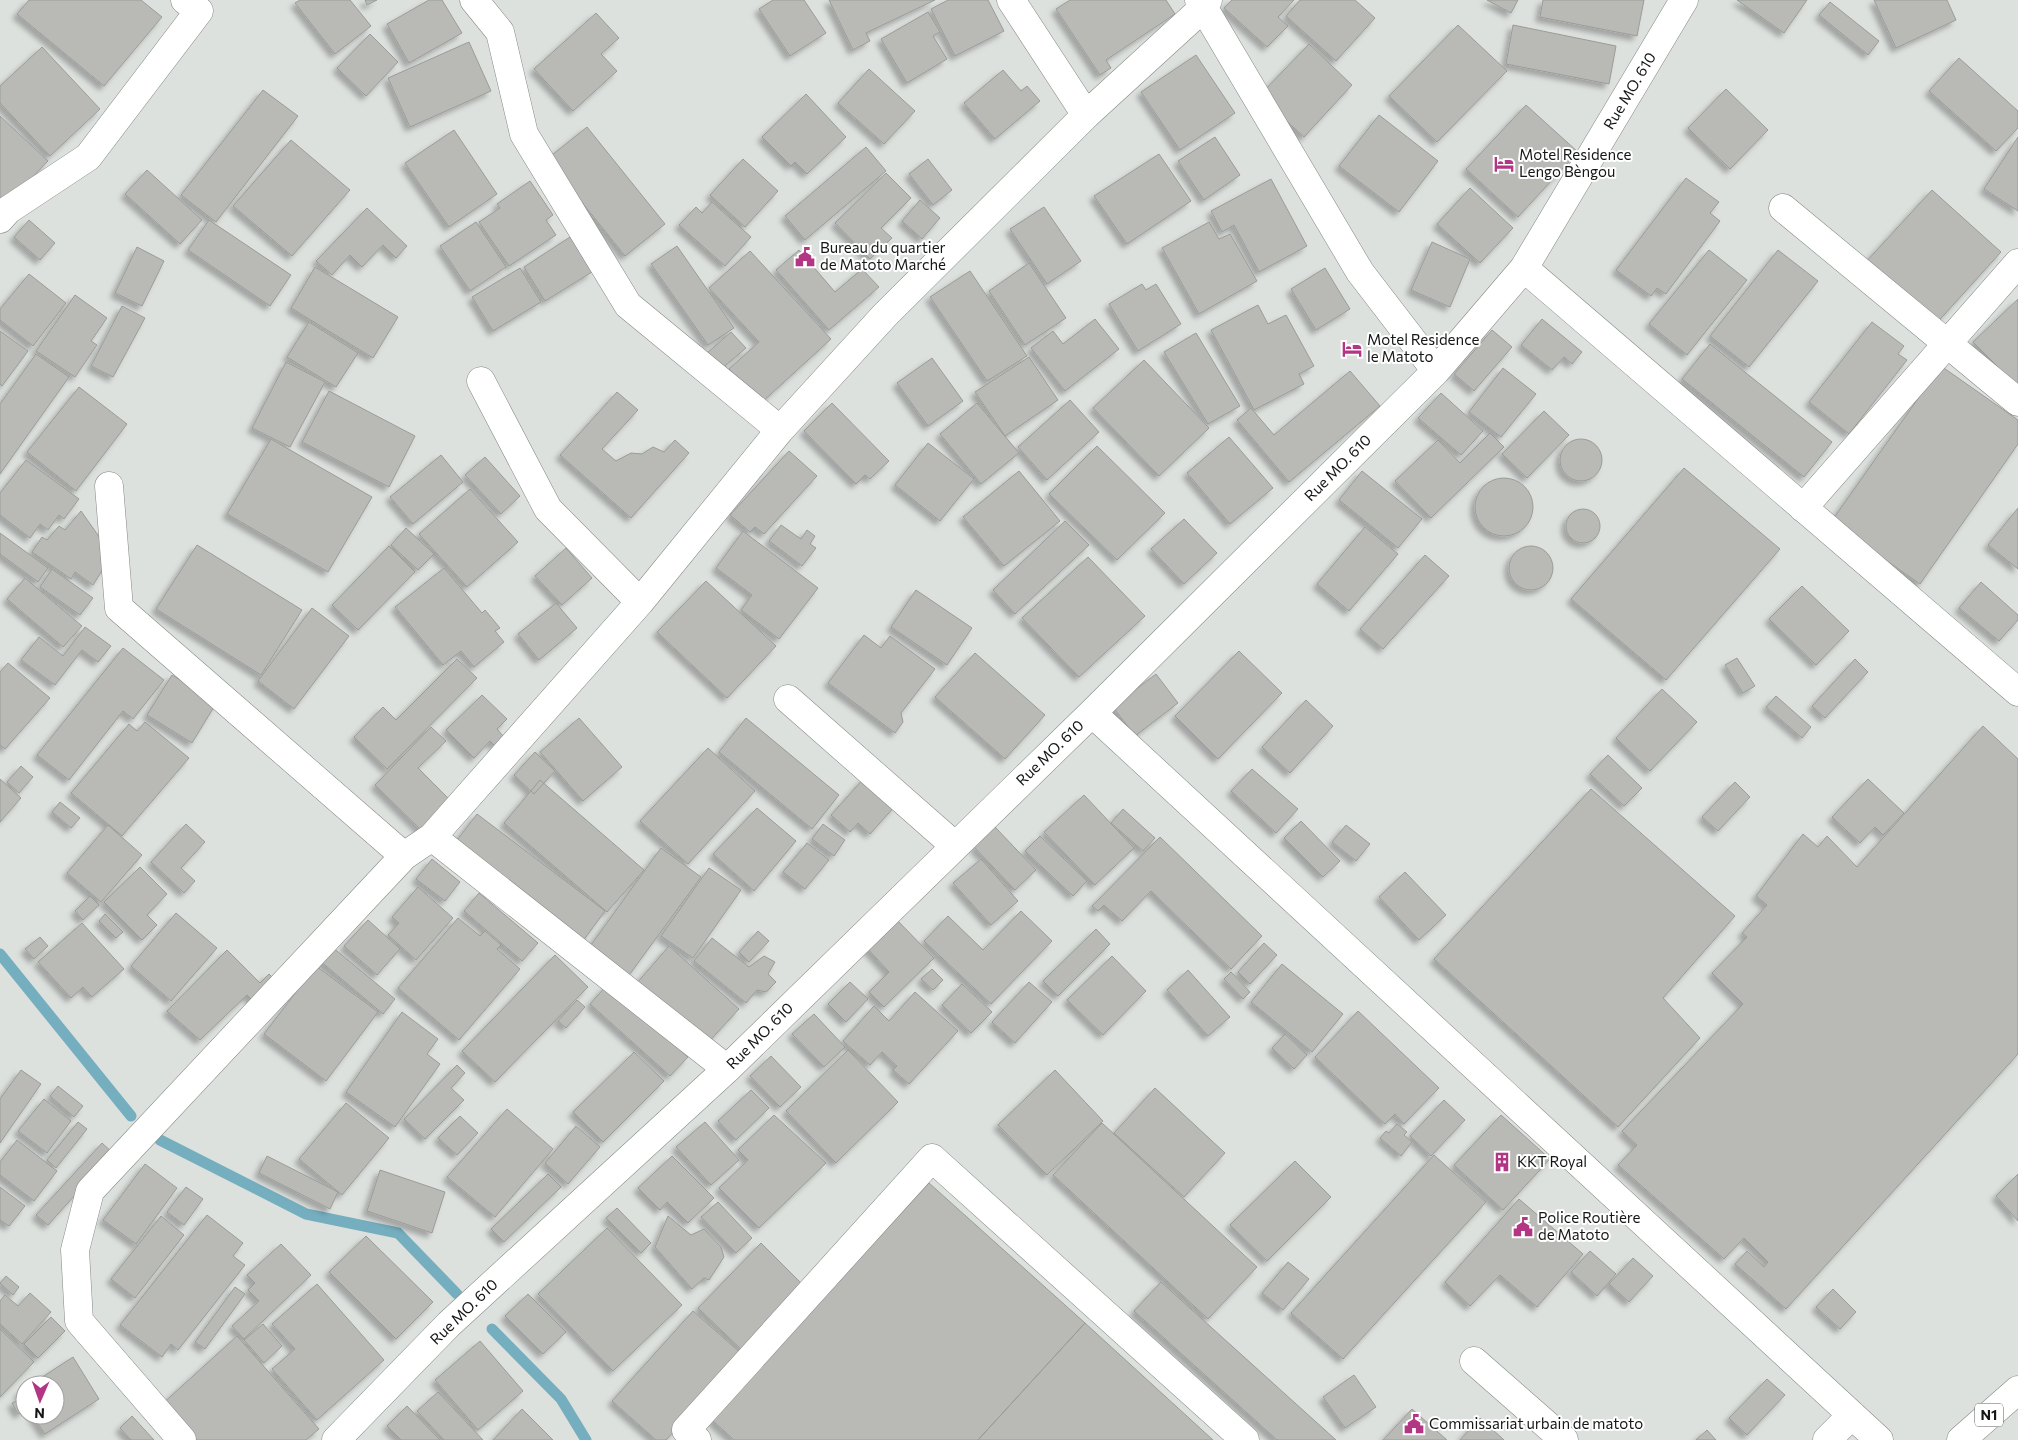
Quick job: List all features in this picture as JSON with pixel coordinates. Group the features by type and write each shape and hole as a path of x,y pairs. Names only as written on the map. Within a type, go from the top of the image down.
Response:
{"main road":[{"path":"474,0 500,32 524,134 628,305 780,430"},
{"path":"1011,0 1086,115"},
{"name":"Rue MO. 610","path":"336,1440 449,1324 728,1069 954,845 1092,713 1436,371 1524,268 1684,0"},
{"path":"182,1440 79,1321 75,1250 90,1191 404,856 432,837 640,602 780,430 885,315 1086,115 1203,3 1360,272 1436,371"},
{"path":"0,220 8,210 88,157 192,5"},
{"path":"1783,208 2018,402"},
{"path":"1803,508 2018,263"},
{"path":"1524,268 1803,508 2013,679"},
{"path":"481,381 548,509 640,602"},
{"path":"109,486 119,608 404,856"},
{"path":"788,699 954,845"},
{"path":"1092,713 1879,1440"},
{"path":"432,837 728,1069"},
{"path":"697,1440 686,1430 932,1158 1245,1440"},
{"path":"1474,1361 1564,1440"},
{"name":"N1","path":"1961,1440 2018,1390"},
{"path":"1827,1440 1852,1415"}],"building":[{"path":"29,0 141,0 162,17 104,86 17,14"},
{"path":"300,0 350,0 371,26 335,54 295,3"},
{"path":"365,0 377,0 367,5"},
{"path":"429,0 442,0 462,33 409,63 387,24"},
{"path":"773,0 804,0 826,33 790,56 759,9"},
{"path":"829,0 935,0 866,33 870,41 853,50"},
{"path":"948,0 988,0 1004,31 955,56 931,9"},
{"path":"1070,0 1166,0 1175,14 1106,60 1111,68 1100,75 1056,9"},
{"path":"1232,0 1294,0 1278,17 1288,26 1267,47 1224,8"},
{"path":"1300,0 1355,0 1375,18 1336,61 1286,16"},
{"path":"1487,0 1518,0 1511,13"},
{"path":"1543,0 1644,0 1637,36 1540,17"},
{"path":"1737,0 1807,0 1784,33"},
{"path":"1874,0 1947,0 1956,20 1896,48"},
{"path":"1830,2 1879,41 1868,55 1819,15"},
{"path":"928,12 940,32 933,36 947,59 907,83 881,39"},
{"path":"596,13 619,38 601,54 617,71 573,111 534,69"},
{"path":"1458,25 1507,71 1437,142 1389,96"},
{"path":"1513,25 1616,46 1609,84 1506,64"},
{"path":"370,34 398,62 366,96 337,68"},
{"path":"469,42 491,91 410,127 388,78"},
{"path":"1309,44 1352,85 1304,137 1259,96"},
{"path":"42,47 100,109 50,156 0,103 0,86"},
{"path":"1196,55 1235,113 1180,150 1141,92"},
{"path":"1959,58 2018,111 2018,128 1996,151 1929,91"},
{"path":"869,69 915,111 884,144 838,103"},
{"path":"1003,70 1021,91 1027,86 1040,101 995,139 964,103"},
{"path":"1726,89 1768,130 1730,169 1688,128"},
{"path":"263,90 298,116 216,222 181,195"},
{"path":"806,94 846,137 807,174 795,162 791,166 762,137"},
{"path":"1526,105 1578,152 1518,217 1466,169"},
{"path":"1379,115 1438,161 1399,212 1339,166"},
{"path":"0,116 48,161 7,204 0,198"},
{"path":"587,127 665,224 625,256 547,159"},
{"path":"454,130 497,194 449,227 405,163"},
{"path":"1215,137 1240,175 1204,200 1178,161"},
{"path":"2018,137 2018,211 1984,189"},
{"path":"291,140 350,190 292,256 233,206"},
{"path":"866,147 886,171 805,240 785,216"},
{"path":"1159,154 1191,201 1127,244 1094,196"},
{"path":"743,159 778,191 745,227 710,195"},
{"path":"928,159 952,190 933,205 909,174"},
{"path":"147,170 202,220 180,244 125,194"},
{"path":"886,173 911,198 881,228 892,238 870,259 835,223"},
{"path":"1686,178 1719,202 1710,213 1720,221 1666,294 1657,288 1651,296 1616,270"},
{"path":"1271,179 1307,246 1259,272 1234,225 1222,232 1211,211"},
{"path":"530,181 553,215 546,220 556,235 509,266 479,222 500,208 497,204"},
{"path":"1470,188 1513,228 1480,263 1437,224"},
{"path":"1932,190 2001,252 1934,326 1864,264"},
{"path":"920,200 940,218 922,239 902,221"},
{"path":"712,202 751,237 725,266 679,225 696,207 702,213"},
{"path":"1044,207 1081,261 1047,284 1010,229"},
{"path":"367,208 407,246 396,258 383,245 362,267 350,255 332,275 316,261"},
{"path":"29,220 55,243 40,260 14,237"},
{"path":"209,220 291,275 270,306 188,250"},
{"path":"476,222 506,267 470,291 440,246"},
{"path":"1209,222 1219,239 1230,234 1257,281 1199,314 1162,248"},
{"path":"570,237 592,272 545,301 524,267"},
{"path":"1432,242 1470,259 1450,307 1411,290"},
{"path":"677,246 734,328 708,345 651,264"},
{"path":"137,247 164,261 142,306 115,293"},
{"path":"799,250 835,292 862,269 879,287 829,330 776,270"},
{"path":"1709,250 1747,280 1687,355 1649,324"},
{"path":"1778,250 1818,281 1749,367 1710,336"},
{"path":"750,251 831,339 760,404 729,369 759,342 709,288"},
{"path":"1029,263 1066,318 1025,345 989,291"},
{"path":"315,267 398,317 373,358 291,308"},
{"path":"520,268 541,302 493,331 472,297"},
{"path":"1325,268 1350,309 1316,330 1291,289"},
{"path":"970,271 1027,356 987,381 930,297"},
{"path":"29,274 66,303 33,346 0,320 0,309"},
{"path":"1142,284 1146,290 1156,284 1181,324 1138,351 1109,304"},
{"path":"75,295 107,318 91,341 97,345 75,377 36,351"},
{"path":"2018,299 2018,383 2016,385 1973,342"},
{"path":"1258,305 1268,324 1286,315 1314,366 1299,374 1304,384 1254,410 1211,330"},
{"path":"122,306 145,318 113,377 91,366"},
{"path":"1095,319 1119,349 1065,391 1031,348 1053,331 1063,344"},
{"path":"1542,319 1582,352 1572,364 1564,357 1552,370 1521,345"},
{"path":"309,322 358,353 336,387 287,357"},
{"path":"1872,322 1904,346 1898,354 1907,360 1849,434 1809,402"},
{"path":"1492,330 1512,347 1474,391 1454,374"},
{"path":"0,331 28,351 2,386 0,384"},
{"path":"731,332 746,348 720,370 706,354"},
{"path":"1196,333 1240,406 1208,424 1164,352"},
{"path":"1710,344 1832,442 1804,477 1682,379"},
{"path":"36,354 69,377 0,474 0,404"},
{"path":"1029,357 1058,400 1005,436 975,392"},
{"path":"932,358 963,401 928,426 897,383"},
{"path":"1144,360 1209,428 1159,476 1093,408"},
{"path":"286,362 325,382 290,447 252,428"},
{"path":"1941,366 2018,420 2018,444 1920,584 1831,522"},
{"path":"1503,368 1536,394 1501,437 1469,412"},
{"path":"1350,371 1380,406 1289,482 1237,420 1251,408 1274,435"},
{"path":"79,387 127,424 76,491 27,452"},
{"path":"329,391 415,436 389,487 302,442"},
{"path":"617,392 638,410 602,449 616,461 631,453 642,454 653,447 664,452 675,440 689,453 631,518 560,455"},
{"path":"1441,393 1483,431 1461,455 1418,418"},
{"path":"1070,400 1099,432 1047,480 1018,447"},
{"path":"832,403 889,461 870,479 865,475 856,484 804,431"},
{"path":"977,403 1019,453 981,484 940,434"},
{"path":"1544,411 1569,435 1527,478 1502,454"},
{"path":"1490,433 1504,447 1431,518 1395,481 1438,440 1460,463"},
{"path":"1229,437 1273,488 1230,524 1187,473"},
{"path":"271,439 372,497 328,572 227,514"},
{"path":"1585,439 1593,442 1599,448 1602,460 1599,472 1593,478 1577,481 1569,478 1563,472 1560,456 1563,448 1569,442"},
{"path":"928,443 974,479 940,521 895,485"},
{"path":"1097,446 1165,513 1117,560 1049,494"},
{"path":"789,451 817,476 764,534 755,527 750,532 730,515"},
{"path":"441,455 463,482 413,524 390,497"},
{"path":"485,457 520,496 501,514 465,475"},
{"path":"26,460 79,499 64,519 59,515 48,530 40,524 30,538 0,515 0,493"},
{"path":"1684,468 1780,549 1666,680 1571,599"},
{"path":"1019,471 1060,521 1004,566 963,517"},
{"path":"1362,471 1422,519 1398,548 1339,500"},
{"path":"1504,478 1515,480 1528,491 1533,507 1531,518 1520,531 1504,536 1493,534 1480,523 1475,507 1477,496 1488,483"},
{"path":"470,489 518,542 467,587 419,534"},
{"path":"2018,508 2018,569 1988,545"},
{"path":"1583,509 1590,510 1595,514 1599,519 1599,533 1595,538 1590,542 1583,543 1576,542 1571,538 1567,533 1566,526 1567,519 1571,514 1576,510"},
{"path":"81,511 112,555 93,585 75,572 71,579 32,552 42,537 47,540 59,526 65,530"},
{"path":"1184,519 1217,553 1184,584 1151,549"},
{"path":"1065,521 1089,545 1015,614 993,590"},
{"path":"781,525 801,539 807,530 815,536 810,544 816,548 802,566 769,541"},
{"path":"1365,527 1398,554 1349,611 1317,584"},
{"path":"406,528 434,554 418,570 391,545"},
{"path":"743,531 818,588 779,639 741,610 752,595 716,568"},
{"path":"0,533 48,568 38,582 0,554"},
{"path":"197,545 302,610 261,675 156,609"},
{"path":"389,546 415,572 358,630 332,605"},
{"path":"1535,546 1547,552 1552,559 1552,577 1547,584 1540,589 1527,590 1519,587 1512,580 1509,564 1512,556 1519,549"},
{"path":"566,548 592,578 562,605 535,576"},
{"path":"1425,555 1449,576 1383,649 1360,629"},
{"path":"1088,557 1145,616 1079,677 1022,618"},
{"path":"444,568 482,613 485,610 500,628 495,631 504,642 474,667 461,651 443,665 395,607"},
{"path":"52,569 93,598 80,615 40,587"},
{"path":"25,578 82,626 63,647 7,599"},
{"path":"706,581 776,646 727,698 657,632"},
{"path":"1981,582 2018,615 2018,620 1999,641 1959,608"},
{"path":"1802,586 1849,631 1816,665 1769,619"},
{"path":"916,590 972,628 947,665 891,627"},
{"path":"556,603 577,628 539,660 518,634"},
{"path":"312,608 349,636 294,709 258,681"},
{"path":"85,627 111,646 98,662 82,650 55,685 21,660 39,637 63,656"},
{"path":"864,635 881,648 890,636 935,669 901,713 903,722 895,733 828,683"},
{"path":"123,648 164,680 133,719 123,711 69,780 37,755"},
{"path":"1239,651 1282,693 1218,759 1175,716"},
{"path":"975,653 1045,715 1005,759 935,697"},
{"path":"1737,658 1755,686 1743,693 1725,665"},
{"path":"457,659 477,678 387,769 354,737 383,707 396,720"},
{"path":"1855,659 1868,672 1825,718 1812,706"},
{"path":"8,663 50,698 5,749 0,745 0,672"},
{"path":"1156,674 1178,703 1135,736 1113,707"},
{"path":"172,675 217,702 192,743 147,715"},
{"path":"1662,689 1697,722 1650,771 1616,738"},
{"path":"482,695 507,719 497,729 504,737 495,746 490,741 474,758 446,730"},
{"path":"1776,696 1811,727 1802,738 1766,707"},
{"path":"1306,700 1333,726 1290,773 1262,747"},
{"path":"579,718 622,767 583,801 540,752"},
{"path":"746,718 839,795 812,829 719,752"},
{"path":"145,722 189,758 122,836 71,793 129,724 137,731"},
{"path":"1983,726 2018,759 2018,1054 1786,1309 1735,1264 1747,1251 1764,1267 1768,1262 1744,1238 1724,1259 1618,1165 1637,1145 1622,1131 1743,1004 1712,973 1747,937 1742,933 1767,905 1756,896 1803,834 1818,847 1827,836 1857,867"},
{"path":"431,727 446,741 418,768 452,802 423,832 375,785"},
{"path":"708,748 755,791 688,864 640,821"},
{"path":"535,752 555,771 534,794 514,775"},
{"path":"1608,755 1642,788 1624,806 1590,774"},
{"path":"21,766 33,777 19,793 7,782"},
{"path":"1252,769 1298,809 1276,833 1231,791"},
{"path":"865,777 896,805 870,834 858,823 850,832 831,815"},
{"path":"0,779 21,798 0,822"},
{"path":"1868,779 1904,813 1883,835 1875,827 1860,843 1832,817"},
{"path":"540,780 644,870 607,912 504,823"},
{"path":"1735,782 1750,797 1718,831 1702,817"},
{"path":"1591,789 1735,916 1663,998 1700,1038 1618,1127 1434,959"},
{"path":"1084,795 1134,848 1095,885 1044,832"},
{"path":"60,802 80,818 71,828 52,812"},
{"path":"757,808 796,841 754,891 713,854"},
{"path":"1123,809 1155,838 1143,851 1111,823"},
{"path":"477,814 605,911 580,945 451,848"},
{"path":"1301,821 1340,861 1323,877 1284,838"},
{"path":"186,824 205,842 181,868 195,881 184,893 151,862"},
{"path":"823,824 845,840 834,856 812,839"},
{"path":"108,825 142,855 101,902 67,873"},
{"path":"1346,825 1370,844 1356,861 1332,842"},
{"path":"995,827 1036,870 1015,890 974,847"},
{"path":"1040,836 1087,881 1073,896 1025,851"},
{"path":"1160,837 1262,936 1231,969 1151,891 1122,921 1104,905 1098,911 1092,906"},
{"path":"807,843 829,860 805,889 783,872"},
{"path":"661,848 701,877 627,978 588,949"},
{"path":"432,859 460,882 445,901 416,879"},
{"path":"981,859 1018,901 991,925 953,883"},
{"path":"140,867 167,894 147,915 157,925 142,940 104,902"},
{"path":"709,868 741,890 693,958 661,936"},
{"path":"1405,872 1446,915 1419,940 1379,897"},
{"path":"418,887 453,918 416,960 388,935 399,923 392,917"},
{"path":"479,893 538,943 522,961 464,911"},
{"path":"90,896 99,905 83,920 75,911"},
{"path":"1021,911 1052,941 991,1004 924,941 948,916 983,950"},
{"path":"176,913 217,948 171,1001 131,966"},
{"path":"105,914 123,932 116,938 99,921"},
{"path":"458,918 480,936 485,931 501,945 497,949 520,969 459,1040 398,988"},
{"path":"895,918 934,958 884,1007 869,992 889,972 866,947"},
{"path":"368,920 400,949 377,975 344,946"},
{"path":"82,923 124,969 92,997 83,987 71,998 38,962"},
{"path":"1096,929 1110,944 1058,996 1043,981"},
{"path":"758,931 769,941 749,962 739,952"},
{"path":"40,937 48,946 34,959 25,949"},
{"path":"712,938 749,967 764,956 775,962 768,974 776,982 766,992 757,990 746,1003 694,961"},
{"path":"1264,943 1277,955 1250,984 1238,972"},
{"path":"331,946 395,999 383,1014 319,960"},
{"path":"669,946 739,1009 705,1046 636,984"},
{"path":"227,950 260,983 269,974 276,981 255,1003 247,995 200,1040 167,1011"},
{"path":"555,955 588,987 495,1082 462,1051"},
{"path":"1112,956 1146,991 1103,1035 1067,1000"},
{"path":"1282,964 1343,1014 1312,1052 1251,1002"},
{"path":"316,966 378,1012 326,1081 264,1034"},
{"path":"932,969 943,980 933,990 921,979"},
{"path":"1188,970 1230,1017 1208,1036 1167,990"},
{"path":"1231,972 1250,992 1243,999 1224,979"},
{"path":"850,982 868,999 846,1022 828,1004"},
{"path":"1029,982 1052,1002 1015,1043 992,1022"},
{"path":"962,984 992,1012 971,1033 942,1005"},
{"path":"607,985 688,1057 670,1076 590,1004"},
{"path":"915,992 958,1031 909,1084 893,1070 897,1066 882,1052 870,1065 843,1041 874,1006 889,1021"},
{"path":"577,1000 585,1007 566,1028 558,1021"},
{"path":"1358,1011 1439,1088 1404,1124 1395,1114 1385,1124 1315,1057"},
{"path":"402,1012 438,1039 427,1054 440,1064 395,1127 346,1092"},
{"path":"814,1014 845,1047 824,1067 792,1034"},
{"path":"1285,1034 1307,1055 1294,1069 1272,1048"},
{"path":"848,1050 898,1102 836,1163 786,1111"},
{"path":"634,1052 664,1081 603,1142 573,1112"},
{"path":"771,1056 801,1087 780,1107 750,1076"},
{"path":"457,1065 465,1073 451,1088 464,1100 425,1139 404,1119"},
{"path":"21,1070 41,1084 0,1143 0,1099"},
{"path":"1055,1070 1103,1121 1047,1175 998,1125"},
{"path":"58,1086 83,1106 74,1117 50,1096"},
{"path":"1155,1088 1225,1153 1184,1197 1114,1133"},
{"path":"751,1090 769,1108 736,1140 718,1121"},
{"path":"44,1099 71,1121 47,1153 18,1131"},
{"path":"1444,1100 1465,1120 1431,1156 1410,1136"},
{"path":"346,1103 389,1138 342,1195 299,1159"},
{"path":"507,1109 553,1149 495,1217 447,1177"},
{"path":"774,1115 826,1163 759,1228 719,1188 748,1160 738,1150"},
{"name":"KKT Royal","path":"1501,1115 1550,1159 1503,1210 1454,1165"},
{"path":"460,1116 478,1133 457,1155 438,1138"},
{"path":"78,1122 87,1129 56,1168 47,1160"},
{"path":"705,1122 739,1160 711,1185 676,1147"},
{"path":"1102,1123 1257,1267 1208,1319 1053,1175"},
{"path":"1397,1124 1407,1132 1404,1135 1412,1142 1401,1156 1380,1138 1386,1131 1389,1133"},
{"path":"576,1126 600,1147 568,1184 545,1163"},
{"path":"17,1140 57,1171 34,1201 0,1175 0,1162"},
{"path":"102,1143 113,1153 48,1225 36,1215"},
{"path":"1434,1155 1486,1202 1343,1359 1291,1313"},
{"path":"267,1156 338,1192 330,1209 259,1173"},
{"path":"672,1156 714,1198 688,1223 667,1202 660,1210 638,1188"},
{"path":"1295,1161 1331,1197 1267,1261 1230,1225"},
{"path":"145,1164 177,1188 136,1244 103,1220"},
{"path":"380,1170 445,1192 432,1233 367,1211"},
{"path":"548,1174 561,1187 504,1242 491,1229"},
{"path":"2018,1174 2018,1221 1996,1196"},
{"path":"929,1183 1085,1323 978,1440 734,1440 712,1420"},
{"path":"0,1187 25,1206 9,1226 0,1220"},
{"path":"186,1187 203,1199 184,1225 167,1212"},
{"name":"Police Routière de Matoto","path":"1519,1199 1583,1254 1537,1307 1500,1275 1470,1306 1445,1282"},
{"path":"718,1202 752,1238 736,1253 701,1217"},
{"path":"617,1208 651,1243 641,1253 606,1218"},
{"path":"207,1215 243,1243 233,1256 245,1265 178,1350 171,1344 162,1357 120,1325"},
{"path":"161,1216 184,1235 135,1298 111,1279"},
{"path":"668,1216 691,1235 704,1229 721,1247 724,1257 709,1280 704,1278 692,1289 655,1247"},
{"path":"607,1228 682,1305 613,1371 538,1294"},
{"path":"366,1236 433,1302 396,1339 329,1272"},
{"path":"761,1243 805,1287 744,1352 698,1308"},
{"path":"281,1244 311,1275 244,1339 232,1326 259,1301 248,1290 255,1283 247,1275"},
{"path":"1590,1251 1616,1274 1597,1296 1571,1272"},
{"path":"1633,1258 1653,1276 1629,1302 1609,1284"},
{"path":"1288,1262 1309,1279 1283,1310 1262,1293"},
{"path":"6,1276 19,1287 13,1295 0,1283"},
{"path":"1161,1282 1336,1440 1277,1440 1134,1311"},
{"path":"317,1284 384,1360 317,1420 272,1369 295,1349 272,1324"},
{"path":"235,1287 245,1294 205,1349 195,1342"},
{"path":"1833,1289 1856,1312 1840,1329 1816,1307"},
{"path":"30,1293 51,1312 22,1344 0,1324 0,1301 5,1295 18,1306"},
{"path":"528,1294 566,1332 543,1354 505,1316"},
{"path":"693,1311 743,1355 666,1440 656,1440 612,1401"},
{"path":"51,1317 65,1331 38,1358 24,1344"},
{"path":"1085,1323 1213,1440 978,1440"},
{"path":"263,1324 282,1346 264,1363 244,1340"},
{"path":"0,1329 34,1362 21,1375 15,1375 15,1382 0,1397"},
{"path":"237,1336 319,1429 306,1440 190,1440 160,1406"},
{"path":"480,1341 523,1391 478,1430 435,1380"},
{"path":"73,1357 99,1399 65,1421 65,1375 45,1375"},
{"path":"1354,1375 1376,1407 1345,1428 1323,1397"},
{"path":"1767,1379 1785,1395 1747,1435 1729,1418"},
{"path":"438,1392 483,1440 444,1440 417,1411"},
{"path":"407,1406 440,1440 401,1440 387,1426"},
{"path":"522,1409 553,1440 493,1440"},
{"name":"Commissariat urbain de matoto","path":"1412,1409 1447,1440 1383,1440"},
{"path":"132,1416 154,1440 131,1440 120,1428"},
{"name":"Commissariat urbain de matoto","path":"1480,1418 1504,1440 1460,1440"},
{"path":"39,1425 59,1425 45,1434"},
{"path":"1707,1430 1716,1440 1696,1440"}],"waterway":[{"path":"0,954 131,1116"},
{"path":"160,1140 306,1214 398,1233 457,1294"},
{"path":"492,1329 561,1399 586,1440"}],"place":[{"name":"Motel Residence Lengo Bèngou","path":"1504,164"},
{"name":"Bureau du quartier de Matoto Marché","path":"805,257"},
{"name":"Motel Residence le Matoto","path":"1352,349"},
{"name":"KKT Royal","path":"1502,1162"},
{"name":"Police Routière de Matoto","path":"1523,1227"},
{"name":"Commissariat urbain de matoto","path":"1414,1424"}]}
